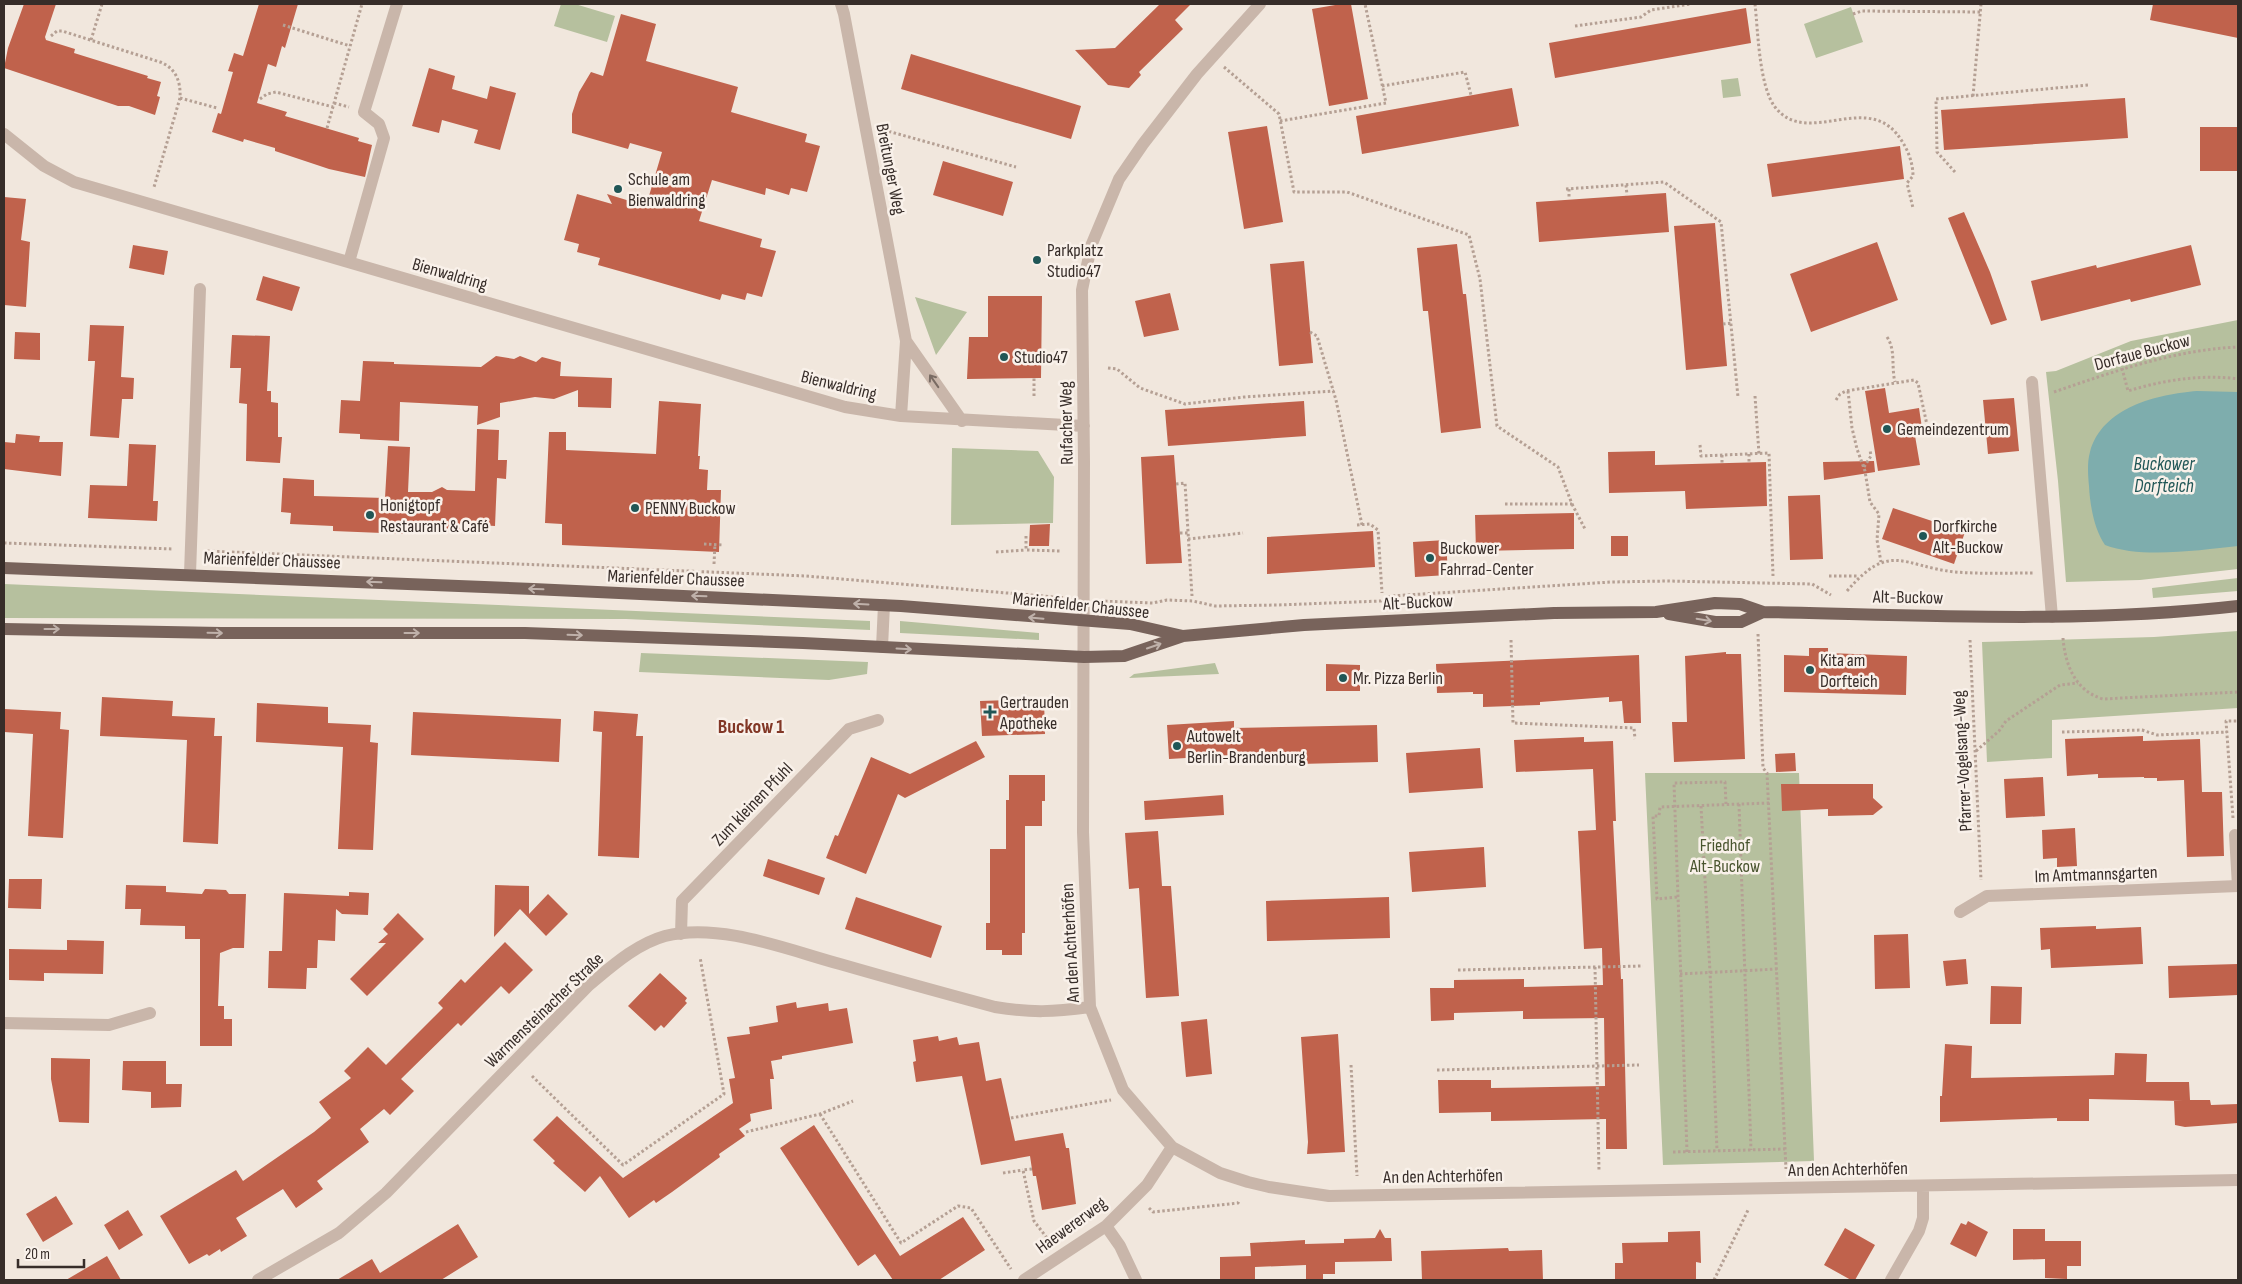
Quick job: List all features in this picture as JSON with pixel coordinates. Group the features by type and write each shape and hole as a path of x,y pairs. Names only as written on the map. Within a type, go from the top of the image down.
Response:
{"main road":[{"name":"Marienfelder Chaussee","path":"4,568 190,574 884,605 1130,624 1183,636"},
{"name":"Alt-Buckow","path":"1183,636 1304,625 1392,620 1554,613 1656,612 1715,603 1740,604 1763,612 2052,617 2161,613 2238,606"},
{"name":"Alt-Buckow","path":"1656,612 1715,622 1741,622 1763,612"},
{"name":"Marienfelder Chaussee","path":"4,629 222,633 525,633 1084,658 1124,656 1183,636"}],"street":[{"path":"349,262 384,138 379,124 364,112 397,4"},
{"name":"Breitunger Weg","path":"841,4 906,341 901,416"},
{"name":"Rufacher Weg","path":"1084,658 1082,290 1090,246 1119,178 1143,144 1212,57 1260,4"},
{"name":"Bienwaldring","path":"4,134 44,166 74,182 845,407 901,416"},
{"path":"190,574 200,289"},
{"name":"Breitunger Weg","path":"906,341 962,420"},
{"path":"2032,382 2052,617"},
{"path":"901,416 1084,426"},
{"path":"882,648 884,605"},
{"name":"An den Achterhöfen","path":"1084,658 1083,832 1090,1006 1118,1081 1128,1098 1172,1147 1220,1173 1269,1187 1330,1196 2238,1180"},
{"name":"Zum kleinen Pfuhl","path":"681,934 682,901 849,729 878,720"},
{"path":"2235,835 2238,886"},
{"name":"Im Amtmannsgarten","path":"1960,912 1987,896 2238,886"},
{"name":"Warmensteinacher Straße","path":"258,1280 339,1233 386,1193 589,985 617,962 649,942 681,934 720,934 762,942 994,1007 1028,1013 1054,1012 1090,1006"},
{"path":"4,1023 109,1025 150,1013"},
{"name":"Haewererweg","path":"1019,1277 1106,1226 1146,1185 1172,1147"},
{"path":"1891,1280 1919,1231 1923,1218 1923,1186"},
{"path":"1106,1226 1120,1246 1136,1280"}],"path":[{"path":"91,40 102,4"},
{"path":"327,128 362,4"},
{"path":"1280,121 1386,103 1365,4"},
{"path":"1575,26 1640,17 1651,10 1691,4"},
{"path":"1755,4 1763,76 1766,90 1776,110 1794,122 1808,123 1862,117 1875,119 1887,124 1900,136 1911,162 1913,176 1907,183 1913,208"},
{"path":"1973,96 1982,4"},
{"path":"1853,14 1862,11 1981,12"},
{"path":"283,25 350,46"},
{"path":"51,36 57,31 62,32 164,63 178,77 181,86 180,98 154,190"},
{"path":"1212,57 1279,114 1294,192 1347,192 1469,235 1480,279 1497,426 1558,467 1572,504 1585,529"},
{"path":"1382,86 1465,72 1471,95"},
{"path":"1955,172 1937,152 1936,99 2089,84"},
{"path":"260,99 267,94 276,92 333,107"},
{"path":"180,98 216,108"},
{"path":"883,130 1016,167"},
{"path":"1570,199 1568,189 1664,182 1721,222 1738,397"},
{"path":"1626,185 1627,195"},
{"path":"1717,251 1724,251"},
{"path":"1723,324 1732,324"},
{"path":"1310,332 1317,336 1334,391 1362,524"},
{"path":"1887,337 1892,350 1892,366 1896,382"},
{"name":"Dorfaue Buckow","path":"2054,392 2122,368 2182,352 2238,346"},
{"path":"1108,368 1117,369 1140,388 1186,404 1244,397 1334,391"},
{"path":"2122,368 2128,391 2205,376 2238,379"},
{"path":"1034,378 1034,396"},
{"path":"1836,400 1840,394 1848,391 1914,380 1918,383 1926,425"},
{"path":"1848,391 1852,428 1864,468 1870,502 1879,514 1877,540 1881,562"},
{"path":"1754,396 1759,454"},
{"path":"1700,445 1701,456 1769,453 1773,576"},
{"path":"1864,468 1871,456 1870,450"},
{"path":"1748,454 1749,462"},
{"path":"1722,455 1722,463"},
{"path":"1176,484 1185,483 1192,596"},
{"path":"1503,504 1572,504"},
{"path":"1357,525 1373,525 1378,530 1382,593"},
{"path":"1180,533 1188,533"},
{"path":"1188,539 1242,533"},
{"path":"1026,536 1026,550"},
{"path":"4,543 806,576 1015,593 1022,596 1039,597"},
{"path":"704,544 724,545"},
{"path":"714,564 715,544"},
{"path":"996,552 1062,550"},
{"path":"1847,591 1860,576 1881,562 1906,560 1955,572 2033,573"},
{"path":"1829,576 1860,576"},
{"path":"1123,603 1153,604 1167,600 1194,601 1215,606 1278,606 1381,601 1391,596 1469,590 1666,581 1812,584 1832,596 1848,614"},
{"path":"1758,634 1763,768 1767,773 1769,803 1786,1169"},
{"path":"2062,638 2064,653 2078,682 2092,696 2103,699 2238,692"},
{"path":"1511,640 1513,723 1634,728 1635,739"},
{"name":"Pfarrer-Vogelsang-Weg","path":"1970,640 1982,881"},
{"path":"1976,751 1999,731 2006,720 2060,685 2078,682"},
{"path":"2235,835 2226,721 2238,721"},
{"path":"2062,732 2142,730 2157,735 2227,732"},
{"path":"1687,1152 1674,783 1725,782 1726,804"},
{"path":"1678,897 1657,899 1653,816 1659,816 1660,807 1769,803"},
{"path":"1739,804 1750,1150"},
{"path":"1701,806 1710,972 1716,1151"},
{"path":"532,1076 623,1165 724,1094 700,957"},
{"path":"1458,970 1643,966"},
{"path":"1595,967 1599,1171"},
{"path":"1680,974 1776,969"},
{"path":"1351,1065 1357,1176"},
{"path":"1437,1070 1639,1065"},
{"path":"1011,1118 1128,1098"},
{"path":"746,1132 820,1114 853,1101"},
{"path":"820,1114 901,1242 958,1206 971,1208 1019,1277"},
{"path":"1673,1152 1785,1149"},
{"path":"1003,1173 1032,1169"},
{"path":"1023,1170 1034,1221 1054,1247"},
{"path":"1146,1206 1153,1212 1238,1203 1239,1200"},
{"path":"1714,1280 1748,1210"}],"green space":[{"path":"561,4 575,4 615,16 607,42 554,26"},
{"path":"1851,7 1863,42 1816,58 1804,24"},
{"path":"1738,78 1741,96 1723,98 1721,80"},
{"path":"915,297 967,312 936,355"},
{"path":"2238,320 2238,569 2140,580 2066,582 2058,481 2046,372 2056,371 2131,341"},
{"path":"952,448 1038,451 1054,477 1053,523 951,525"},
{"path":"2238,578 2238,591 2153,598 2152,588"},
{"path":"4,584 870,621 870,630 626,619 4,618"},
{"path":"900,621 1039,633 1039,640 900,633"},
{"path":"2238,631 2238,708 2052,720 2052,758 1987,762 1982,642 2154,637"},
{"path":"641,653 868,662 867,674 829,680 639,672"},
{"path":"1215,663 1219,674 1129,678 1134,674"},
{"name":"Friedhof Alt-Buckow","path":"1645,773 1799,773 1814,1161 1663,1165"}],"water":[{"name":"Buckower Dorfteich","path":"2197,391 2238,392 2238,546 2153,553 2136,552 2105,545 2095,524 2088,473 2088,460 2096,437 2106,424 2133,406 2166,395"}],"building":[{"path":"24,4 56,4 45,37 46,40 75,49 74,53 148,76 147,78 161,82 157,96 160,97 155,115 129,106 118,106 4,68 8,48"},
{"path":"259,4 298,4 285,48 282,46 276,67 268,64 257,103 287,112 285,116 359,138 358,141 372,145 365,177 329,169 275,151 275,148 244,139 243,142 212,132 218,113 221,114 233,72 228,71 234,53 243,56"},
{"path":"1160,4 1191,4 1175,20 1183,29 1139,72 1141,75 1129,88 1108,85 1075,50 1115,48"},
{"path":"1351,4 1368,99 1329,106 1312,9"},
{"path":"2153,4 2238,4 2238,38 2150,20"},
{"path":"1746,8 1751,43 1555,78 1549,43"},
{"path":"621,14 656,24 646,61 738,87 731,112 807,134 805,142 820,146 807,192 791,188 789,195 766,188 765,195 712,180 699,221 762,239 760,247 776,251 762,297 747,293 745,300 722,294 720,300 598,265 600,258 577,252 579,244 564,240 577,194 612,204 607,194 646,206 662,152 630,143 628,149 572,133 572,114 579,92 591,72 603,76"},
{"path":"911,54 1081,106 1071,139 901,89"},
{"path":"429,68 455,76 452,89 487,99 490,86 516,93 500,150 474,143 478,130 442,120 439,133 412,126"},
{"path":"1512,88 1519,126 1362,154 1356,116"},
{"path":"2125,98 2128,138 1944,150 1941,110"},
{"path":"1267,126 1283,222 1244,229 1228,132"},
{"path":"2200,127 2238,127 2238,171 2200,171"},
{"path":"1900,146 1904,179 1772,197 1767,164"},
{"path":"943,161 1013,182 1003,216 933,195"},
{"path":"1666,193 1669,232 1539,242 1536,202"},
{"path":"4,197 26,199 21,240 30,242 26,307 4,305"},
{"path":"1964,212 1990,272 2007,320 1991,325 1948,218"},
{"path":"1715,223 1727,366 1686,370 1674,226"},
{"path":"1877,242 1898,300 1811,332 1790,274"},
{"path":"1457,244 1463,294 1466,294 1481,428 1441,433 1428,311 1423,311 1417,248"},
{"path":"133,245 168,251 164,275 129,268"},
{"path":"2191,245 2201,285 2131,302 2130,299 2041,321 2031,281 2096,265 2097,268"},
{"path":"1304,261 1313,363 1279,366 1270,264"},
{"path":"263,276 300,287 292,311 256,300"},
{"path":"1170,293 1179,330 1144,337 1135,301"},
{"name":"Studio47","path":"988,296 1042,296 1041,378 967,379 969,337 988,337"},
{"path":"90,325 124,326 121,377 134,378 133,399 122,399 119,438 90,436 95,361 88,361"},
{"path":"15,332 40,333 40,360 14,359"},
{"path":"232,335 270,336 267,391 271,391 271,402 278,403 278,437 282,437 280,463 246,461 247,404 239,403 241,368 230,368"},
{"path":"496,356 514,359 520,356 536,362 542,357 561,362 560,376 612,378 611,408 578,407 578,390 554,399 535,397 500,403 500,417 477,425 478,406 400,402 399,441 360,439 360,434 339,433 341,400 360,401 363,361 481,367"},
{"name":"Gemeindezentrum","path":"1885,388 1889,413 1919,408 1922,428 1914,430 1920,465 1878,471 1865,391"},
{"path":"2014,398 2019,451 1988,454 1983,400"},
{"name":"PENNY Buckow","path":"659,401 701,404 699,469 708,470 707,490 721,490 719,552 562,545 562,524 545,523 549,432 566,432 566,450 656,454"},
{"path":"1304,401 1306,436 1168,446 1165,410"},
{"path":"477,429 499,430 498,460 507,460 506,479 497,478 495,526 463,524 463,532 407,530 407,534 333,531 333,526 290,524 291,513 281,512 283,478 314,480 314,496 385,498 388,446 410,447 408,492 432,492 442,487 447,490 475,491"},
{"path":"16,434 40,436 39,442 63,442 61,476 4,469 4,442 15,443"},
{"path":"129,444 156,445 153,501 158,501 157,521 88,518 90,485 127,486"},
{"path":"1655,451 1655,465 1766,462 1767,506 1686,509 1685,491 1609,493 1608,452"},
{"path":"1174,455 1182,563 1146,564 1141,457"},
{"path":"1874,461 1875,472 1824,480 1823,462"},
{"path":"1820,495 1823,559 1790,560 1788,496"},
{"name":"Dorfkirche Alt-Buckow","path":"1893,508 1965,532 1954,564 1882,539"},
{"path":"1574,513 1574,549 1476,551 1475,515"},
{"path":"1050,524 1049,546 1029,546 1030,525"},
{"path":"1373,531 1375,567 1267,574 1267,537"},
{"path":"1611,536 1628,536 1628,556 1611,556"},
{"name":"Buckower Fahrrad-Center","path":"1446,540 1448,575 1415,577 1413,542"},
{"path":"1809,648 1828,648 1828,653 1907,656 1906,695 1784,692 1784,655 1809,656"},
{"path":"1726,652 1726,654 1741,654 1745,759 1674,762 1672,722 1687,722 1685,656"},
{"path":"1639,655 1641,723 1624,723 1622,701 1609,702 1609,697 1540,702 1540,705 1483,707 1483,694 1473,694 1473,692 1437,693 1436,664"},
{"name":"Mr. Pizza Berlin","path":"1326,664 1360,665 1360,691 1326,691"},
{"path":"102,697 173,701 172,716 215,718 214,736 222,736 218,844 183,842 187,740 100,736"},
{"path":"1044,699 1045,734 982,736 980,701"},
{"path":"257,703 328,707 328,723 371,725 370,742 378,743 373,850 338,849 343,747 256,742"},
{"path":"4,709 61,712 60,729 69,730 63,838 28,836 33,734 4,732"},
{"path":"594,711 638,714 636,736 643,736 639,858 598,856 602,732 593,731"},
{"path":"413,712 561,719 559,762 411,755"},
{"path":"1234,721 1234,728 1377,725 1378,762 1256,765 1255,754 1169,759 1167,725"},
{"path":"2143,736 2143,741 2200,739 2202,792 2222,792 2224,856 2187,857 2184,780 2157,781 2157,778 2144,777 2098,778 2098,774 2067,776 2065,739"},
{"path":"1584,737 1584,742 1613,741 1616,821 1613,821 1621,979 1623,979 1627,1149 1606,1149 1606,1119 1491,1121 1491,1112 1439,1113 1438,1080 1491,1080 1491,1088 1605,1086 1604,1018 1523,1019 1523,1011 1454,1013 1454,1020 1431,1021 1430,988 1454,988 1454,980 1524,979 1524,987 1603,985 1602,948 1584,949 1578,831 1596,830 1593,769 1516,772 1514,740"},
{"path":"976,741 985,757 905,798 898,794 866,874 826,858 835,835 838,836 871,757 910,774"},
{"path":"1480,748 1483,788 1409,793 1406,753"},
{"path":"1795,753 1796,771 1776,772 1775,754"},
{"path":"1009,775 1045,775 1045,801 1042,801 1042,826 1025,826 1025,933 1022,933 1022,955 1002,955 1002,950 986,950 986,923 990,923 990,849 1006,849 1006,800 1009,800"},
{"path":"2043,777 2045,816 2006,818 2004,779"},
{"path":"1781,784 1873,784 1873,798 1883,807 1873,815 1828,816 1828,809 1782,811"},
{"path":"1223,795 1224,815 1145,820 1144,801"},
{"path":"2075,828 2077,866 2057,867 2057,858 2043,859 2042,830"},
{"path":"1158,831 1162,886 1171,886 1179,996 1146,998 1139,888 1129,889 1125,833"},
{"path":"1484,847 1486,887 1412,892 1409,852"},
{"path":"768,859 825,878 819,895 763,876"},
{"path":"9,879 42,879 41,909 8,908"},
{"path":"126,885 166,886 166,892 202,894 205,889 226,890 229,894 246,894 244,948 233,948 220,953 218,1006 224,1006 224,1019 232,1019 232,1046 200,1046 200,939 185,939 185,926 140,925 141,909 125,909"},
{"path":"495,885 529,886 529,914 548,894 568,914 546,936 520,909 494,937"},
{"path":"349,892 369,893 368,915 342,914 336,909 335,941 318,940 317,968 307,968 306,989 268,988 269,951 282,951 284,893 349,896"},
{"path":"856,897 942,926 931,958 845,929"},
{"path":"1389,897 1390,938 1267,941 1266,901"},
{"path":"398,913 424,939 367,996 350,979 386,943 378,943 388,934 383,929"},
{"path":"2096,926 2096,929 2141,927 2143,964 2051,968 2050,949 2041,950 2040,928"},
{"path":"1908,934 1910,988 1875,989 1874,935"},
{"path":"67,940 104,941 103,974 44,973 44,981 9,980 9,949 67,950"},
{"path":"505,942 533,970 509,994 501,986 461,1026 458,1023 401,1079 414,1091 390,1115 384,1109 360,1129 369,1142 317,1181 323,1189 296,1208 283,1189 236,1218 247,1236 221,1252 220,1249 209,1256 207,1254 189,1264 160,1216 236,1170 243,1181 314,1132 331,1118 319,1102 351,1078 344,1071 368,1047 386,1065 443,1008 438,1003 461,979 465,983"},
{"path":"1966,959 1968,984 1946,986 1943,961"},
{"path":"2238,964 2238,995 2169,998 2168,966"},
{"path":"660,973 687,998 685,1001 687,1003 664,1028 661,1025 655,1031 628,1006"},
{"path":"1991,986 2022,987 2021,1024 1990,1024"},
{"path":"796,1002 797,1008 828,1003 829,1011 847,1008 853,1043 782,1056 782,1059 771,1061 774,1079 770,1079 772,1109 750,1114 751,1121 739,1129 745,1136 719,1154 720,1157 672,1192 656,1203 654,1200 629,1218 600,1176 585,1192 553,1163 555,1161 533,1140 557,1116 623,1178 733,1103 729,1079 735,1078 727,1037 750,1034 749,1027 778,1022 776,1006"},
{"path":"1207,1019 1212,1074 1186,1077 1181,1022"},
{"path":"1338,1034 1345,1152 1307,1154 1308,1142 1301,1037"},
{"path":"938,1036 939,1041 957,1037 959,1045 979,1042 986,1081 1001,1078 1015,1141 1063,1133 1066,1148 1069,1148 1076,1204 1042,1210 1036,1176 1033,1176 1030,1156 981,1165 962,1076 916,1082 913,1062 916,1061 913,1040"},
{"path":"1945,1044 1972,1046 1971,1078 2114,1075 2115,1053 2147,1054 2146,1082 2189,1082 2190,1100 2210,1100 2211,1105 2238,1104 2238,1123 2185,1127 2175,1125 2174,1101 2183,1101 2089,1099 2089,1121 2057,1121 2057,1118 1940,1122 1940,1096 1942,1096"},
{"path":"51,1058 90,1059 89,1123 59,1122 51,1079"},
{"path":"123,1061 166,1061 166,1084 182,1084 181,1107 151,1108 151,1092 122,1090"},
{"path":"814,1125 900,1256 963,1217 985,1250 939,1280 893,1280 875,1254 858,1266 780,1148"},
{"path":"56,1196 73,1224 43,1242 26,1214"},
{"path":"128,1210 143,1235 119,1250 104,1225"},
{"path":"1968,1221 1988,1232 1976,1257 1950,1244 1961,1223 1966,1225"},
{"path":"458,1224 478,1257 441,1280 337,1280 372,1259 380,1273"},
{"path":"1845,1228 1875,1245 1855,1280 1851,1280 1824,1265"},
{"path":"1380,1229 1385,1238 1391,1238 1392,1261 1335,1262 1335,1274 1323,1274 1323,1280 1306,1280 1306,1265 1255,1267 1255,1280 1220,1280 1220,1257 1251,1256 1250,1243 1305,1240 1305,1244 1344,1243 1344,1239 1375,1238"},
{"path":"2013,1229 2045,1229 2045,1241 2081,1241 2081,1266 2067,1266 2067,1279 2045,1278 2045,1259 2013,1260"},
{"path":"1700,1231 1701,1263 1696,1262 1696,1280 1615,1280 1615,1263 1623,1263 1622,1243 1668,1242 1668,1232"},
{"path":"1508,1248 1509,1251 1542,1250 1543,1280 1422,1280 1421,1251"},
{"path":"107,1256 121,1280 66,1280"}],"place":[{"name":"Schule am Bienwaldring","path":"618,189"},
{"name":"Parkplatz Studio47","path":"1037,260"},
{"name":"Studio47","path":"1004,357"},
{"name":"Gemeindezentrum","path":"1887,429"},
{"name":"PENNY Buckow","path":"635,508"},
{"name":"Honigtopf Restaurant & Café","path":"370,515"},
{"name":"Dorfkirche Alt-Buckow","path":"1923,536"},
{"name":"Buckower Fahrrad-Center","path":"1430,558"},
{"name":"Kita am Dorfteich","path":"1810,670"},
{"name":"Mr. Pizza Berlin","path":"1343,678"},
{"name":"Gertrauden Apotheke","path":"990,712"},
{"name":"Autowelt Berlin-Brandenburg","path":"1177,746"}],"district":[{"name":"Buckow 1","path":"751,726"}]}
